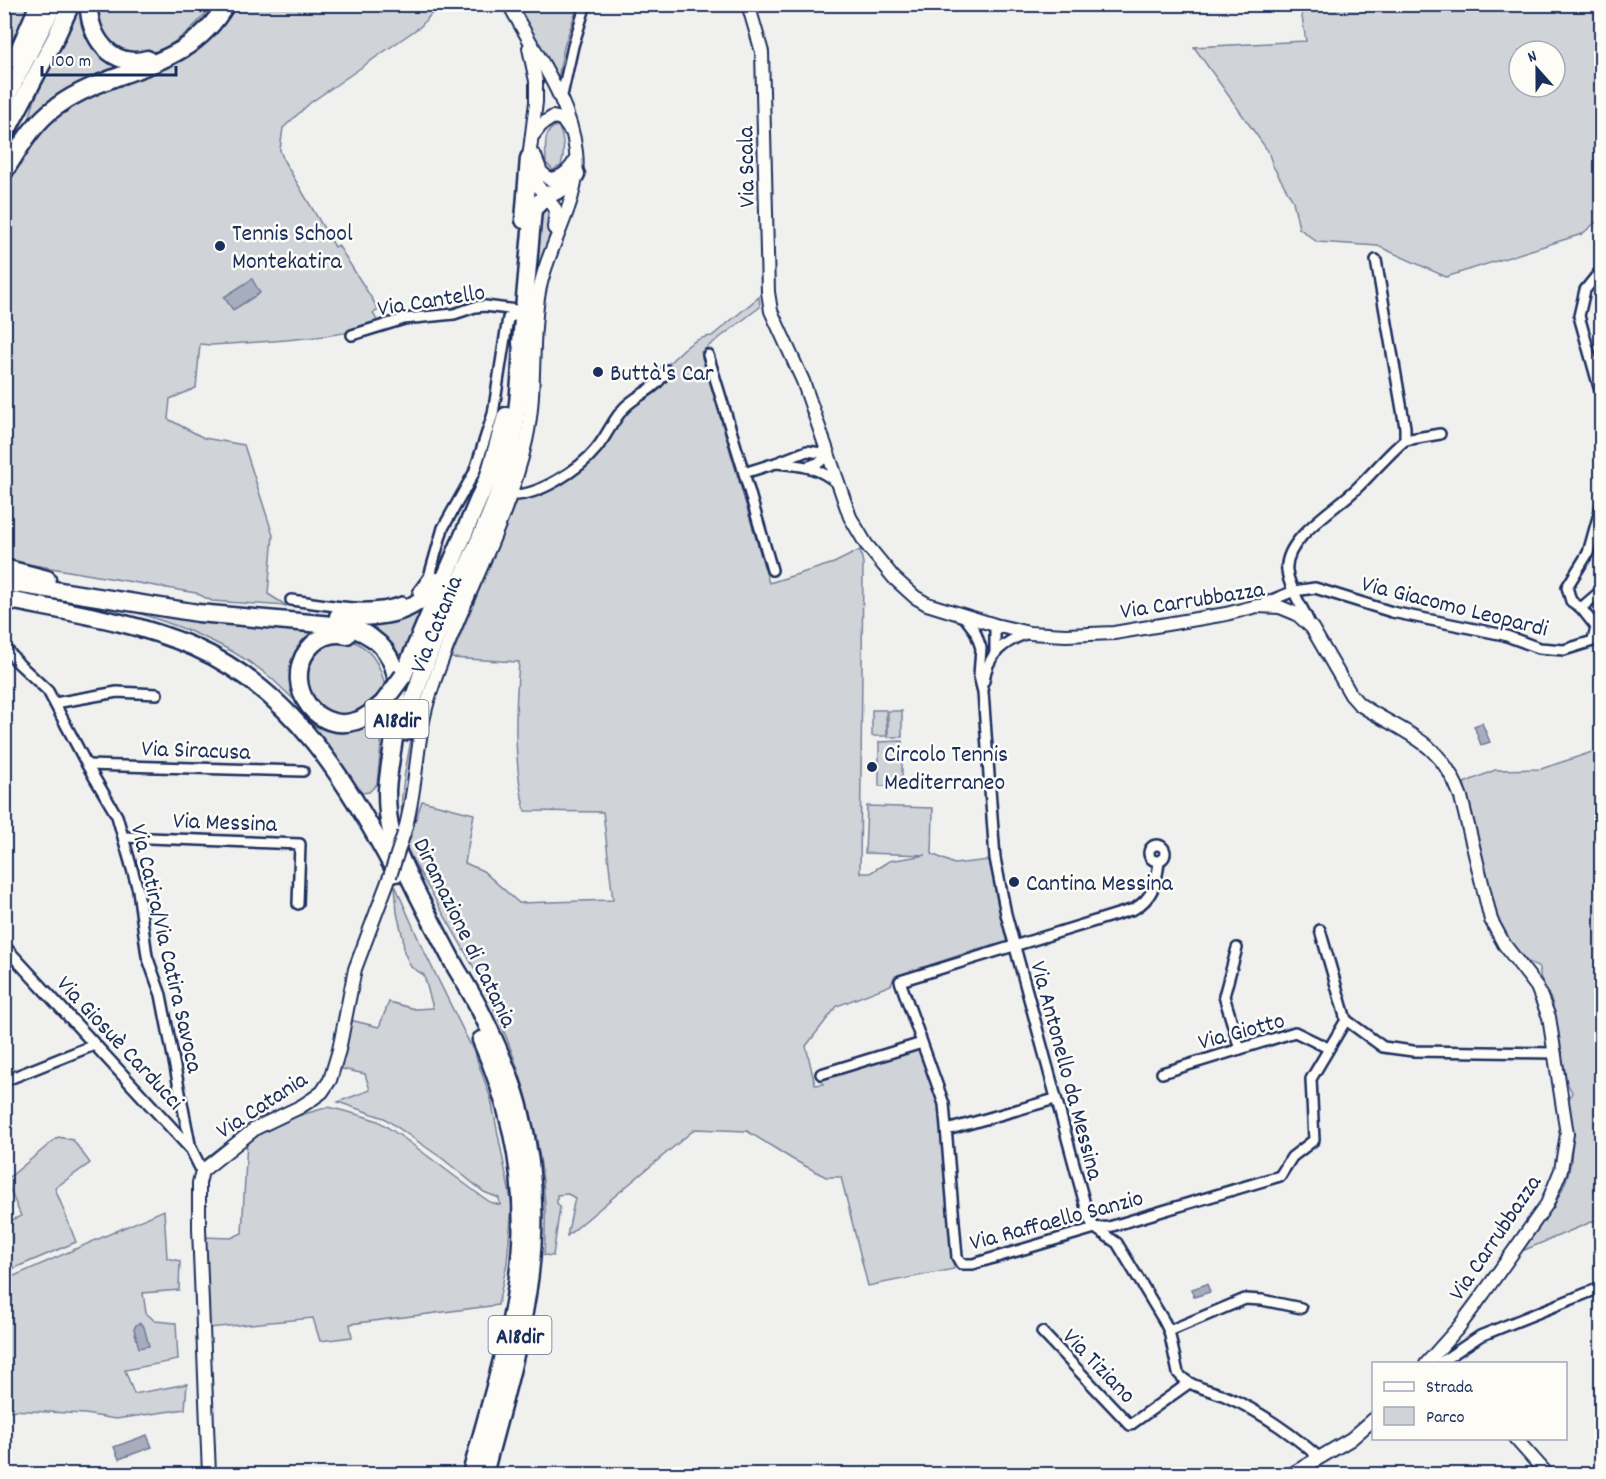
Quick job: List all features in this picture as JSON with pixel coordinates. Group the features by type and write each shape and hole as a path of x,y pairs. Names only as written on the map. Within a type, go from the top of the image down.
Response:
{"highway":[{"path":"4,83 39,4"},
{"path":"4,102 54,4"},
{"path":"6,134 71,4"},
{"path":"89,4 91,26 101,44 118,59 135,62 171,51 182,45 199,32 220,4"},
{"path":"4,172 30,132 55,107 92,86 184,50 203,35 226,4"},
{"path":"404,680 489,475 506,416 513,369 530,146"},
{"path":"478,1005 461,965 401,847 396,820 396,801 405,732 415,692 495,503 505,470 520,393 522,333 533,209 546,196 568,185 576,160"},
{"path":"4,592 119,612 184,633 208,643 239,661 270,684 308,718 326,728 343,730 362,726 385,706 404,680 501,456 512,412 522,333"},
{"path":"47,589 104,592 206,605 350,617 378,617 396,613 414,605 429,592 469,523"},
{"path":"4,568 158,607"},
{"name":"Diramazione di Catania","path":"4,582 198,613 344,626 363,632 380,644 394,669 399,694 398,715 387,790 392,835 417,894 478,1005 520,1108 529,1146 535,1220 528,1296 484,1474"},
{"name":"Diramazione di Catania","path":"4,599 118,622 180,642 205,653 264,691 301,725 344,781 409,894 466,1007 494,1070 508,1112 519,1174 521,1243 515,1294 471,1474"},
{"path":"4,608 180,642"},
{"path":"385,706 354,722 336,723 322,718 309,707 299,685 298,670 304,655 315,642 327,635 352,636 371,648 385,672 389,704 381,769 381,813 389,845 409,894"}],"main road":[{"name":"Via Catania","path":"202,1171 256,1128 311,1100 322,1092 330,1080 339,1050 355,969 404,833 411,804 420,734 430,691 511,495 524,452 531,417 538,299 545,267 558,236 576,160 573,131 561,100 509,4"},
{"name":"Via Scala","path":"748,4 762,52 768,292 771,311 778,329"},
{"path":"518,21 529,50 536,81 536,102 530,146 537,185 556,210 557,216 545,267"},
{"path":"557,117 562,119 567,126 576,160 564,175 549,179 542,172 530,146 549,118 557,117"},
{"name":"Via Carrubbazza","path":"778,329 803,381 850,517 862,537 906,590 927,604 1029,633 1066,635 1114,633 1216,616 1257,606 1296,607 1312,628 1351,695 1359,704 1425,742 1447,766 1461,797 1491,920 1504,944 1528,974 1544,1002 1556,1053 1567,1134 1561,1170 1547,1204 1436,1361"},
{"path":"202,1171 199,1183 199,1229 209,1474"},
{"path":"1292,1474 1350,1439 1372,1421"},
{"path":"1517,1440 1547,1474"}],"street":[{"path":"561,100 585,4"},
{"path":"1376,260 1405,427 1405,440"},
{"path":"1602,269 1585,290 1580,316 1602,398"},
{"name":"Via Cantello","path":"352,335 404,319 454,314 475,307 485,306 517,313"},
{"name":"Via Catania","path":"291,600 360,608 379,607 408,600 421,589 429,577 443,528 474,473 493,414 508,318 517,313"},
{"path":"708,355 772,570"},
{"path":"511,495 527,494 565,475 585,461 597,448 619,413 634,399 655,387 666,370"},
{"path":"807,451 816,437 818,422"},
{"path":"1314,588 1296,607 1290,606 1294,591 1287,572 1289,554 1296,543 1355,490 1389,453 1405,440 1440,434"},
{"path":"1602,438 1602,449"},
{"path":"744,473 807,451 829,454"},
{"path":"807,467 820,462 829,454"},
{"path":"776,463 824,472 838,484"},
{"name":"Via Giacomo Leopardi","path":"1257,606 1294,591 1314,588 1392,612 1504,635 1539,648 1564,650 1593,641 1598,637 1596,627 1581,608 1571,601 1567,587 1588,553 1602,503"},
{"path":"1581,608 1602,590"},
{"path":"963,615 975,631 981,648"},
{"path":"981,648 995,625"},
{"path":"995,625 995,651"},
{"path":"982,692 984,673 995,651 1004,644 1029,633"},
{"name":"Via Catira/Via Catira Savoca","path":"4,646 19,664 48,691 87,765 113,806 138,890 147,956 161,995 191,1149"},
{"name":"Via Antonello da Messina","path":"981,648 979,676 995,858 1014,946 1055,1099 1089,1219 1095,1228"},
{"path":"55,703 117,692 157,694"},
{"name":"Via Siracusa","path":"87,765 303,771"},
{"name":"Via Messina","path":"124,837 300,844 298,904"},
{"name":"Via Raffaello Sanzio","path":"1159,861 1158,877 1153,891 1143,904 1134,909 900,981 941,1094 947,1130 957,1257 961,1264 973,1264 1095,1228 1109,1227 1280,1176 1292,1157 1314,1140 1311,1079 1346,1020"},
{"path":"1320,930 1346,1020 1383,1047 1413,1051 1556,1053"},
{"name":"Via Giosuè Carducci","path":"4,946 191,1149 202,1171"},
{"path":"1237,948 1224,996 1240,1049"},
{"name":"Via Giotto","path":"1162,1073 1295,1032 1328,1048"},
{"path":"821,1074 922,1043"},
{"path":"4,1081 94,1045"},
{"path":"947,1130 1055,1099"},
{"path":"1095,1228 1117,1243 1169,1331 1178,1373 1189,1383 1228,1397 1297,1438 1320,1458"},
{"path":"1436,1361 1480,1336 1602,1287"},
{"path":"1169,1331 1245,1299 1301,1308"},
{"name":"Via Tiziano","path":"1042,1332 1130,1425 1189,1383"}],"green space":[{"path":"5,5 32,5 5,70"},
{"path":"79,5 84,5 126,69 27,126 35,99"},
{"path":"96,5 212,5 191,29 174,43 154,52 137,55 119,53 97,26"},
{"path":"231,5 439,5 421,26 310,103 283,128 280,150 284,161 335,247 338,245 379,310 373,313 378,322 367,328 325,336 247,343 200,344 196,388 170,399 168,419 204,438 244,445 273,535 268,594 287,606 212,601 196,593 5,560 5,186 26,147 64,107 177,60"},
{"path":"516,5 578,5 564,47 557,84"},
{"path":"1300,5 1601,5 1601,218 1582,234 1446,277 1378,246 1317,242 1299,228 1293,201 1273,166 1268,151 1194,47 1306,41"},
{"path":"556,126 561,132 563,151 561,166 553,170 546,163 546,142 549,132"},
{"path":"544,209 551,210 554,219 534,292 528,399 518,455 505,498 434,667 424,697 415,731 402,819 402,795 419,704 446,629 498,504 515,453 523,407 533,250 538,216"},
{"path":"759,297 760,307 701,352 769,583 834,563 860,550 863,563 860,873 870,873 889,861 926,855 865,853 867,806 933,808 932,854 954,864 989,860 1007,943 984,947 894,977 891,985 837,1006 806,1046 815,1085 823,1084 822,1079 916,1050 922,1051 940,1104 954,1269 868,1286 841,1177 826,1177 747,1131 695,1129 567,1236 575,1198 568,1194 557,1195 557,1203 560,1207 553,1256 544,1255 545,1210 542,1173 522,1081 487,994 406,847 422,801 474,814 465,863 483,871 519,903 613,900 603,812 525,811 518,774 516,736 519,662 451,658 517,499 566,478 599,453 628,409 658,390 667,380 668,364 693,342 712,336"},
{"path":"428,600 399,666 371,629 350,620"},
{"path":"105,603 337,629 303,649 304,709 270,677 232,651 170,624"},
{"path":"343,638 360,645 372,656 381,671 385,689 364,707 347,715 338,716 321,709 303,685 314,648"},
{"path":"872,710 886,710 887,736 872,736"},
{"path":"888,711 902,711 902,737 888,737"},
{"path":"384,717 377,784 369,792 362,793 356,790 306,721 326,731 345,733 364,728"},
{"path":"902,741 902,786 879,786 879,742"},
{"path":"1601,749 1601,1218 1522,1251 1552,1209 1568,1174 1572,1146 1569,1100 1572,1092 1567,1083 1552,1002 1540,976 1540,968 1519,953 1503,930 1496,914 1464,783 1495,770 1541,769"},
{"path":"395,885 421,945 475,1054 491,1099 512,1205 507,1263 498,1305 350,1324 352,1337 320,1341 313,1318 208,1328 203,1237 231,1238 242,1233 247,1141 267,1127 329,1107 378,1121 490,1202 500,1205 499,1198 484,1192 443,1159 384,1118 338,1102 370,1090 365,1074 342,1069 350,1020 379,1027 389,1002 415,1009 433,1008 424,975 411,967 404,952"},
{"path":"58,1137 73,1140 90,1163 55,1188 76,1242 5,1272 5,1223 21,1216 6,1180"},
{"path":"164,1210 167,1258 180,1261 179,1290 143,1293 146,1313 155,1321 176,1323 178,1360 125,1370 134,1394 187,1384 185,1409 116,1419 85,1414 11,1410 5,1414 5,1280"}],"water":[{"path":"252,279 260,293 233,310 224,297"},
{"path":"1482,723 1490,742 1481,745 1474,726"},
{"path":"1207,1284 1210,1292 1194,1297 1192,1289"},
{"path":"140,1323 144,1327 149,1346 139,1348 134,1329"},
{"path":"147,1435 152,1447 119,1459 114,1447"}],"place":[{"name":"Tennis School Montekatira","path":"220,246"},
{"name":"Buttà's Car","path":"598,372"},
{"name":"Circolo Tennis Mediterraneo","path":"872,767"},
{"name":"Cantina Messina","path":"1014,882"}]}
